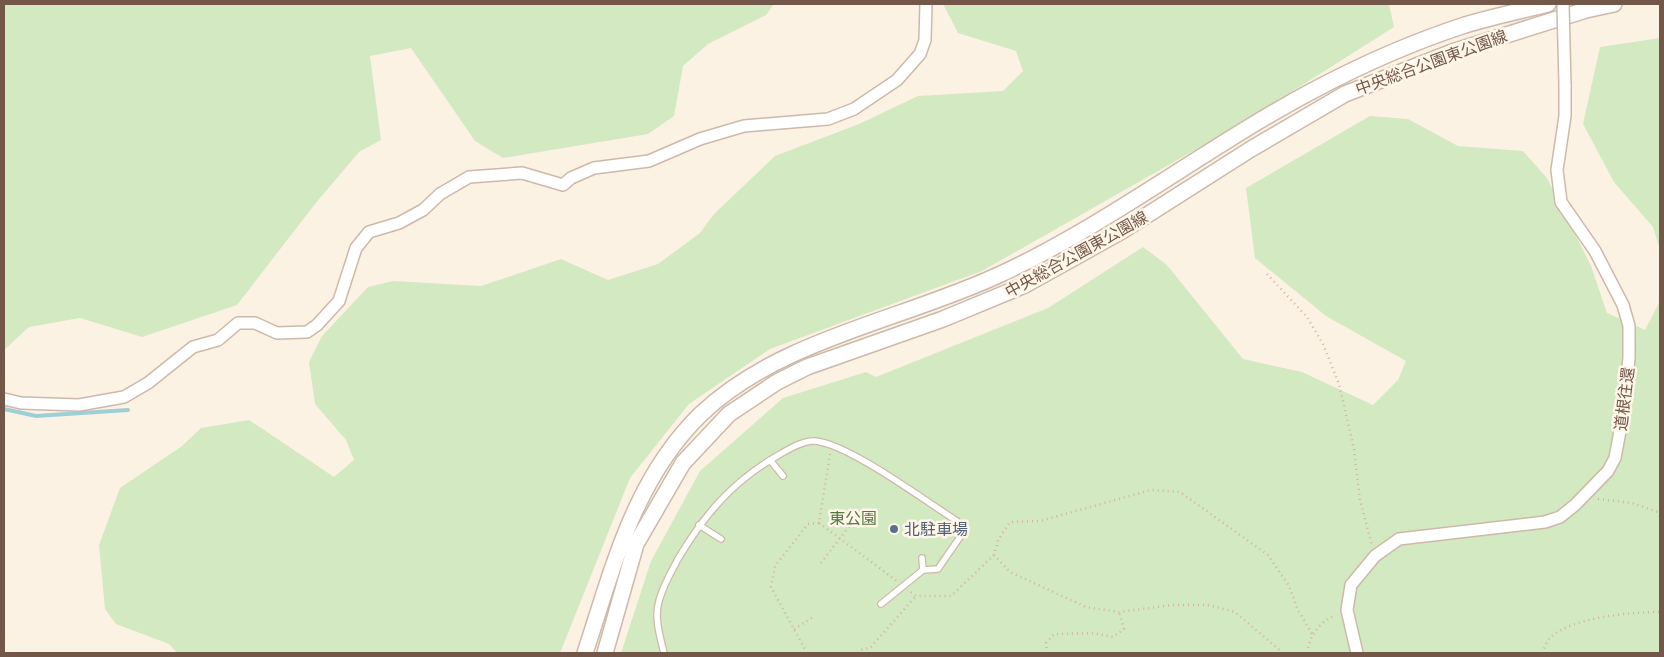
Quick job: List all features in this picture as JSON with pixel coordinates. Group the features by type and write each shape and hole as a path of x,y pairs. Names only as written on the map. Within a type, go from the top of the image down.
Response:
{"street":[{"path":"4,399 21,403 79,406 124,397 148,383 193,347 218,340 238,323 255,323 277,333 307,332 317,325 339,301 356,248 370,232 399,223 423,210 440,194 469,177 522,173 563,185 571,178 594,168 649,161 700,139 744,126 828,119 854,110 897,80 920,54 925,40 926,4"},
{"path":"585,653 628,522 650,478 674,444 702,414 743,381 797,351 921,308 1004,273 1076,234 1313,91 1380,59 1465,26 1548,4"},
{"name":"道根往還","path":"1347,610 1350,585 1375,556 1399,539 1545,522 1560,517 1608,471 1615,458 1623,415 1629,358 1629,326 1623,305 1595,251 1561,202 1557,170 1565,116 1563,4"},
{"name":"中央総合公園東公園線","path":"605,653 636,544 683,463 729,414 777,382 807,367 943,319 1025,285 1122,231 1251,149 1345,94 1455,51 1586,10 1614,4"},
{"path":"1347,610 1357,653"}],"lane":[{"path":"664,653 658,626 658,602 669,576 698,525 723,497 751,472 789,448 814,441 842,448 957,521 960,537 938,570 924,570 881,604"},
{"path":"770,460 783,476"},
{"path":"698,525 721,539"},
{"path":"922,558 924,570"}],"path":[{"path":"1267,274 1307,316 1324,344 1339,384 1354,449 1360,500 1375,556"},
{"path":"819,523 832,445"},
{"path":"807,653 771,588 775,566 808,524 819,523 916,596 951,596 994,555 998,540 1010,522 1040,521 1151,490 1180,492 1268,554 1289,586 1297,608 1312,634"},
{"path":"1584,496 1632,504 1658,512 1660,516"},
{"path":"821,563 851,524"},
{"path":"994,555 1010,572 1086,607 1119,612 1172,605 1208,605 1235,612 1283,653"},
{"path":"858,653 860,650 870,648 916,596"},
{"path":"1307,653 1312,634 1327,619 1347,610"},
{"path":"1047,653 1046,642 1054,634 1093,633 1113,637 1124,629 1119,612"},
{"path":"1542,653 1548,640 1568,626 1635,612 1660,612"},
{"path":"794,629 813,618"}],"green space":[{"path":"4,4 774,4 766,15 708,44 683,66 674,116 648,134 503,158 475,141 411,48 370,56 381,140 359,152 315,204 237,305 142,337 80,318 29,327 4,350"},
{"path":"943,4 1389,4 1394,27 1239,125 982,271 770,349 689,404 630,478 560,653 177,653 169,644 116,624 105,609 99,545 120,488 182,446 201,428 249,420 334,477 354,460 346,440 315,404 309,362 322,336 368,287 393,281 481,286 561,259 608,280 658,264 700,233 714,214 775,156 859,124 918,96 1003,91 1023,71 1016,51 958,33"},
{"path":"1660,38 1660,250 1653,227 1614,182 1583,124 1600,47"},
{"name":"東公園","path":"1370,116 1408,119 1458,146 1523,151 1547,178 1591,266 1607,313 1645,330 1660,301 1660,653 621,653 651,561 700,471 783,398 866,372 876,377 1048,308 1143,247 1167,265 1243,359 1302,372 1373,405 1398,380 1406,361 1326,316 1255,258 1246,188"}],"waterway":[{"path":"4,409 36,416 128,410"}],"place":[{"name":"北駐車場","path":"894,529"}]}
